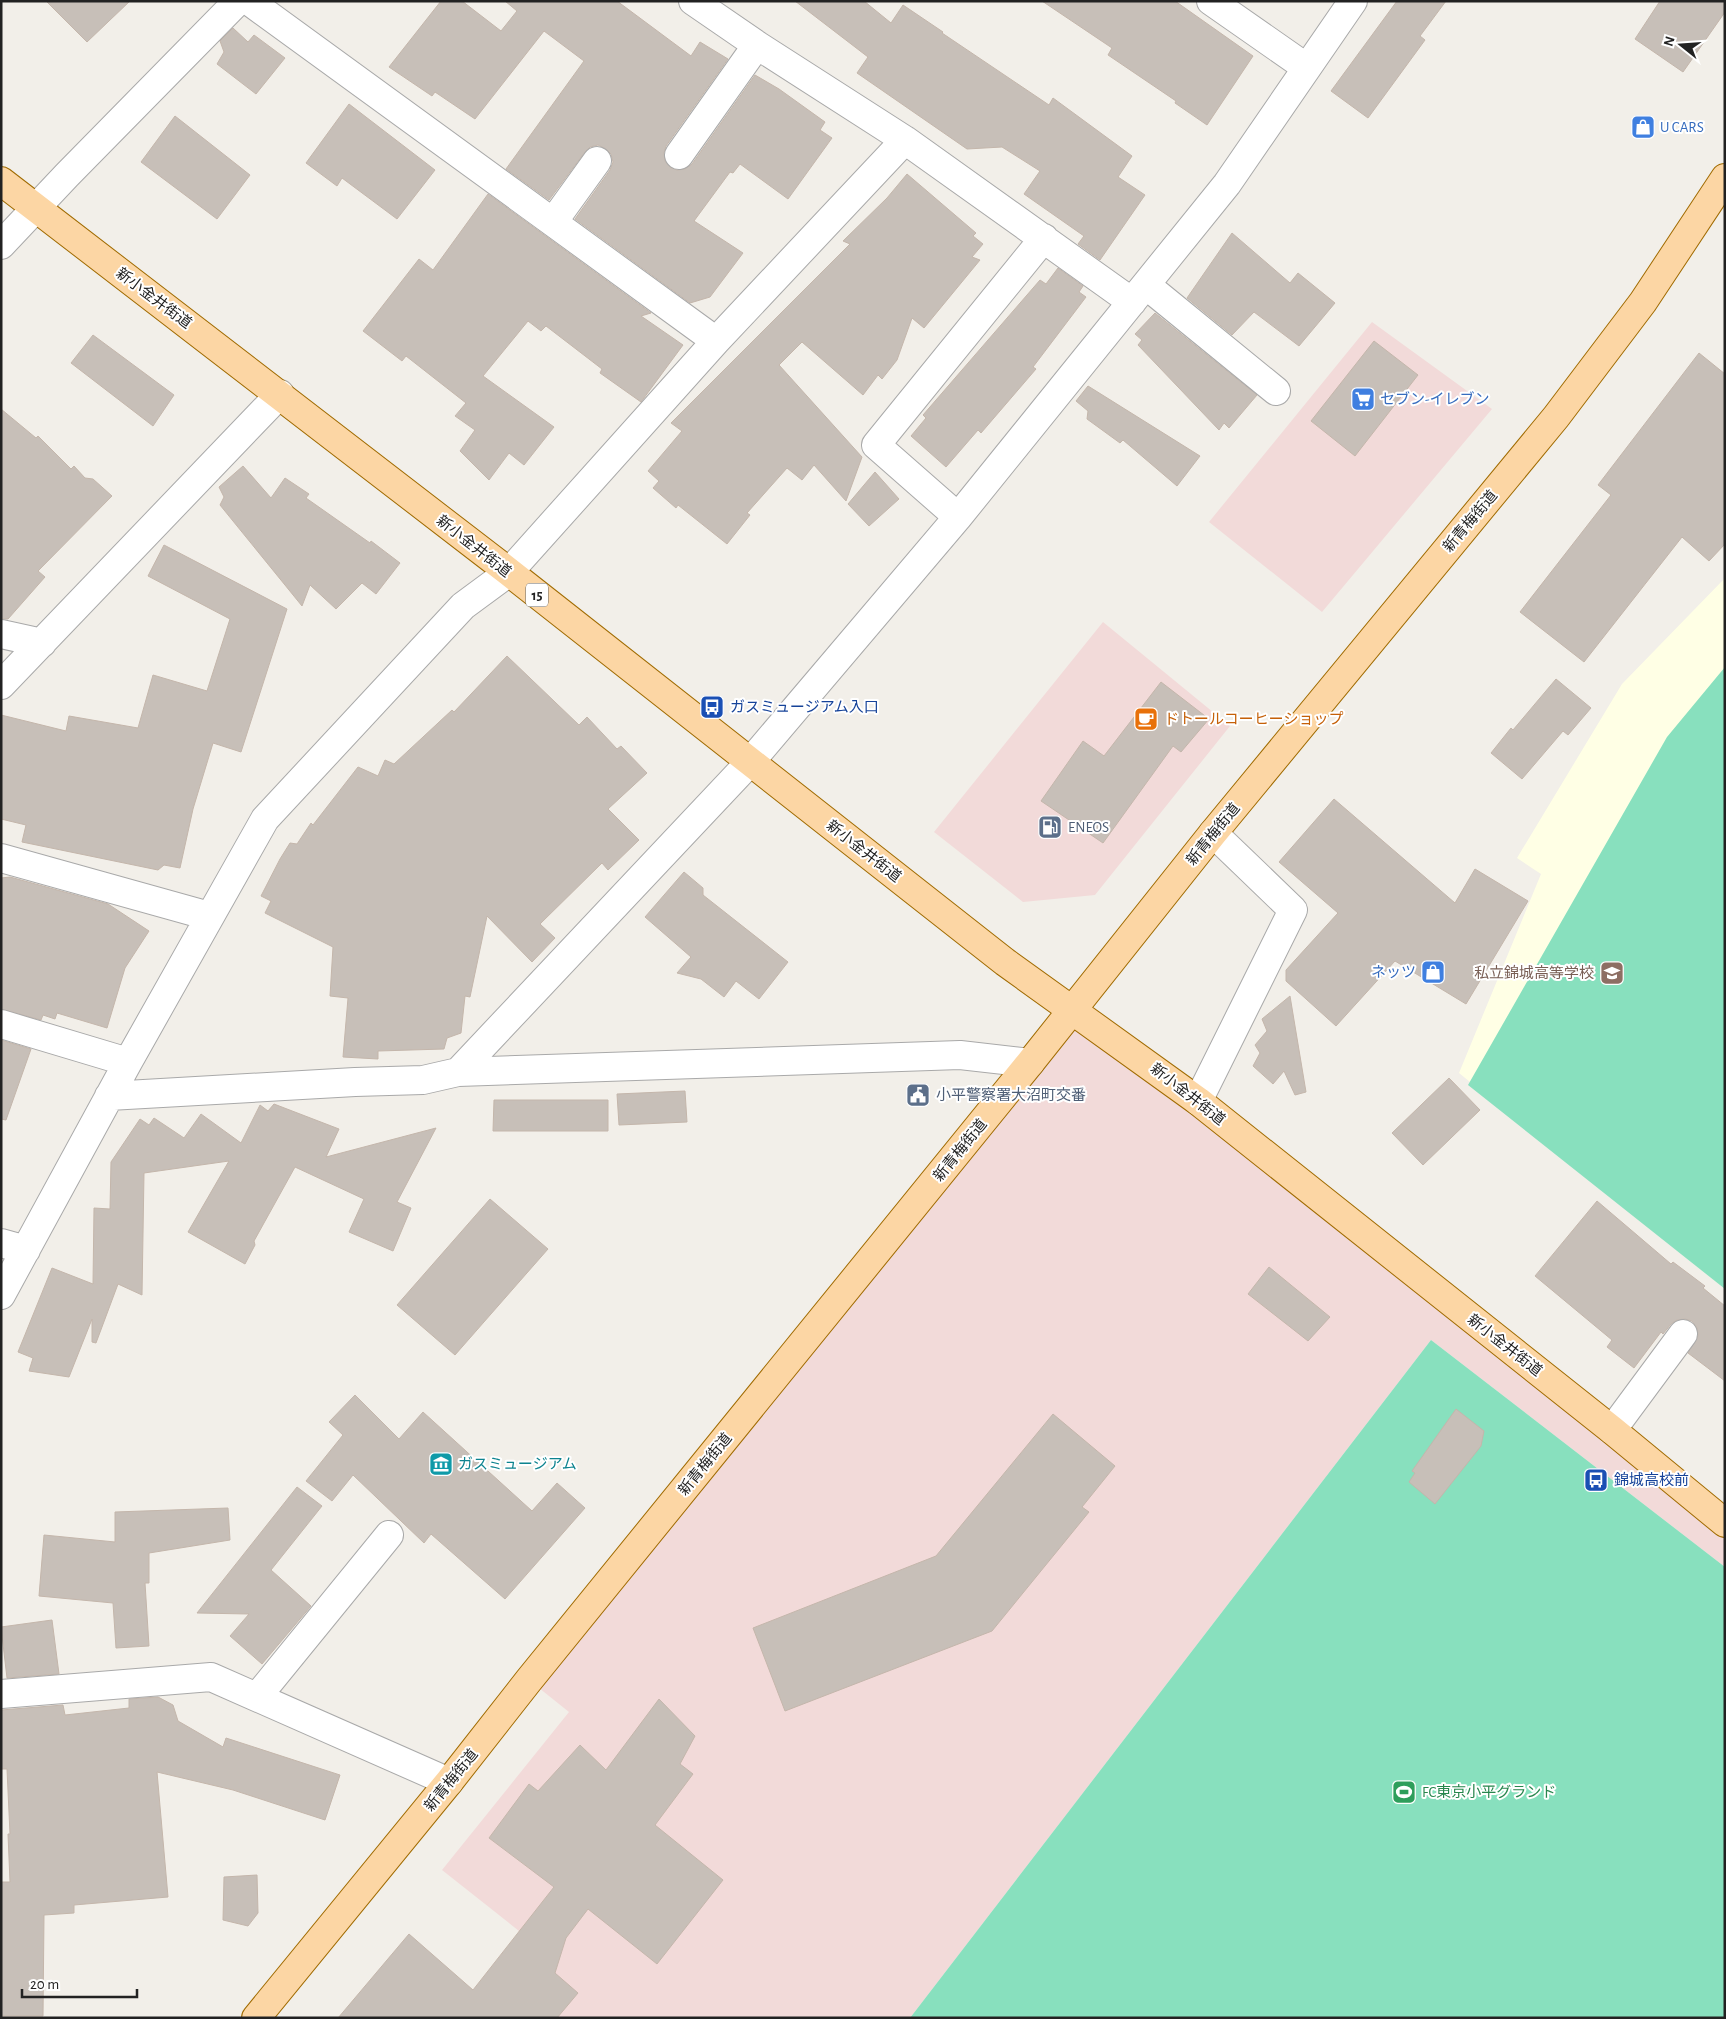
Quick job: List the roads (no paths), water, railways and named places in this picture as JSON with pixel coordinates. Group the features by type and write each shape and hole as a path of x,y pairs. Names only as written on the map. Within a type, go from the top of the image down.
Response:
{"main road":[{"name":"新小金井街道","path":"1,181 509,572 1005,962 1198,1101 1612,1430 1725,1523"},
{"name":"新青梅街道","path":"256,2018 1030,1063 1212,833 1556,417 1643,302 1721,190"}],"street":[{"path":"1,245 238,1"},
{"path":"249,1 716,341"},
{"path":"693,1 757,45 905,140 1044,238 1139,293 1276,391"},
{"path":"1211,1 1307,68"},
{"path":"458,1072 751,761 958,517 1228,184 1353,1"},
{"path":"680,155 757,45"},
{"path":"1,1295 14,1246 109,1096 265,819 463,606 509,572 716,341 905,140"},
{"path":"553,222 598,160"},
{"path":"958,517 876,445 1044,238"},
{"path":"1,685 280,394"},
{"path":"1,634 42,643"},
{"path":"1198,1101 1293,910 1212,833"},
{"path":"1,858 209,916"},
{"path":"1,1024 128,1062"},
{"path":"109,1096 423,1080 458,1072 960,1055 1030,1063"},
{"path":"1612,1430 1684,1334"},
{"path":"257,1697 389,1535"},
{"path":"1,1694 211,1677 449,1782"}],"place":[{"name":"U CARS","path":"1643,127"},
{"name":"セブン-イレブン","path":"1363,399"},
{"name":"ガスミュージアム入口","path":"712,707"},
{"name":"ドトールコーヒーショップ","path":"1146,719"},
{"name":"ENEOS","path":"1050,827"},
{"name":"ネッツ","path":"1433,972"},
{"name":"私立錦城高等学校","path":"1612,973"},
{"name":"小平警察署大沼町交番","path":"918,1095"},
{"name":"ガスミュージアム","path":"441,1464"},
{"name":"錦城高校前","path":"1596,1480"},
{"name":"FC東京小平グランド","path":"1404,1792"}]}
